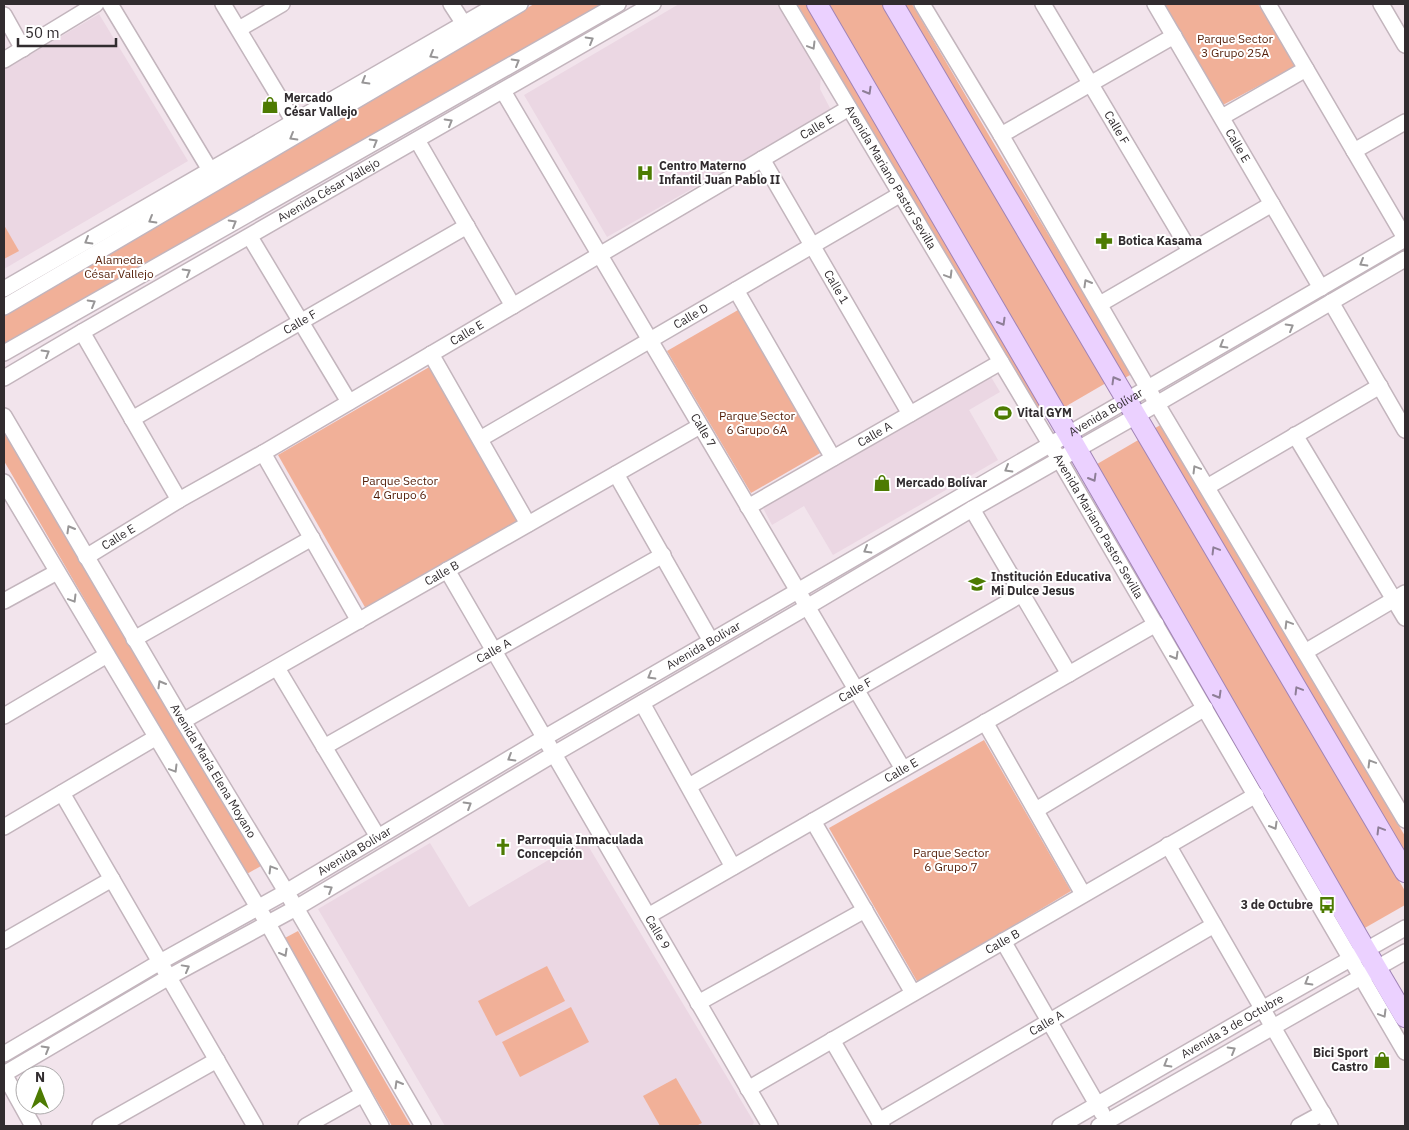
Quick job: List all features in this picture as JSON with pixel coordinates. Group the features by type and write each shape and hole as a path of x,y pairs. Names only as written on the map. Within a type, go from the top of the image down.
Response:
{"main road":[{"name":"Avenida Mariano Pastor Sevilla","path":"817,4 1072,442 1369,973 1405,1017"},
{"path":"893,4 1405,872"}],"street":[{"path":"4,60 96,4"},
{"path":"110,4 210,170"},
{"path":"223,4 294,122"},
{"path":"239,29 282,4"},
{"path":"451,4 464,24"},
{"path":"4,289 498,4"},
{"path":"4,307 520,4"},
{"name":"Avenida César Vallejo","path":"4,353 618,4"},
{"name":"Avenida César Vallejo","path":"4,378 653,4"},
{"name":"Avenida Mariano Pastor Sevilla","path":"787,4 1050,444 1256,795 1358,954"},
{"path":"922,4 1001,135 1148,389 1405,818"},
{"name":"Calle F","path":"1043,4 1190,251"},
{"name":"Calle E","path":"1155,4 1321,288"},
{"path":"1268,4 1405,238"},
{"path":"1382,4 1405,45"},
{"path":"4,15 23,49"},
{"path":"1001,135 1174,36"},
{"path":"1222,117 1306,69"},
{"name":"Calle 7","path":"503,91 903,769"},
{"name":"Calle E","path":"86,556 849,108"},
{"path":"1354,151 1405,122"},
{"path":"417,140 513,306"},
{"name":"Calle 1","path":"762,159 910,414"},
{"name":"Calle D","path":"480,440 901,194"},
{"path":"1100,304 1272,204"},
{"name":"Calle F","path":"132,419 467,226"},
{"path":"250,237 350,402"},
{"name":"Avenida Bolívar","path":"4,1054 160,962 286,892 544,738 1050,444 1072,442 1132,408 1148,389 1405,238"},
{"name":"Avenida Bolívar","path":"1132,408 1157,404 1405,259"},
{"path":"736,290 833,458"},
{"path":"1331,302 1405,430"},
{"path":"82,332 179,500"},
{"path":"431,354 528,524"},
{"name":"Calle A","path":"748,507 1001,362"},
{"path":"1207,487 1380,386"},
{"name":"Avenida María Elena Moyano","path":"4,416 423,1126"},
{"name":"Calle B","path":"183,721 700,426"},
{"path":"1295,435 1400,597 1405,618"},
{"name":"Avenida Bolívar","path":"4,1074 169,977 296,908 554,754 1059,460 1072,442"},
{"path":"263,453 359,620"},
{"path":"616,474 711,641"},
{"path":"4,482 155,738 268,924 381,1126"},
{"path":"972,509 1069,674"},
{"path":"134,638 312,538"},
{"name":"Calle A","path":"324,747 663,555"},
{"name":"Calle 9","path":"447,570 769,1126"},
{"path":"4,601 56,572"},
{"name":"Calle F","path":"689,786 1022,594"},
{"path":"1305,652 1400,597"},
{"name":"Calle E","path":"648,916 1156,624"},
{"path":"4,716 107,655"},
{"path":"277,668 378,837"},
{"path":"642,703 733,867"},
{"path":"1036,810 1205,708"},
{"path":"985,722 1083,894"},
{"path":"4,828 155,738"},
{"path":"62,793 255,1126"},
{"name":"Calle B","path":"748,1089 1256,795"},
{"path":"813,821 913,993"},
{"path":"1168,845 1327,1120 1300,1126"},
{"path":"4,941 112,879"},
{"path":"698,1003 865,910"},
{"name":"Calle A","path":"880,1124 1049,1021 1214,925"},
{"name":"Avenida 3 de Octubre","path":"1060,1126 1262,1008 1405,928"},
{"path":"1003,941 1098,1105 1105,1125"},
{"name":"Avenida 3 de Octubre","path":"1105,1125 1405,952"},
{"name":"Avenida Mariano Pastor Sevilla","path":"1369,973 1405,1052"},
{"path":"832,1040 880,1124"},
{"path":"100,1126 217,1060"},
{"path":"4,1074 33,1126"},
{"path":"306,1126 363,1094"}],"shaded area":[{"name":"Centro Materno Infantil Juan Pablo II","path":"679,4 778,4 821,74 820,89 831,110 607,237 524,95"},
{"path":"99,14 188,161 4,269 4,70"},
{"name":"Mercado Bolívar","path":"991,377 1000,392 969,410 998,460 833,555 804,506 772,525 763,508"},
{"path":"584,839 754,1122 752,1126 445,1126 318,909 430,843 469,907"}],"green space":[{"name":"Alameda César Vallejo","path":"534,4 602,4 4,355 4,315"},
{"path":"797,4 807,4 1047,415 1039,420 959,279"},
{"path":"824,4 883,4 1106,383 1063,408"},
{"path":"899,4 912,4 1132,374 1121,380"},
{"name":"Parque Sector 3 Grupo 25A","path":"1161,4 1258,4 1296,66 1221,106"},
{"path":"4,225 19,251 4,259"},
{"name":"Parque Sector 6 Grupo 6A","path":"738,310 822,452 751,493 667,351"},
{"name":"Parque Sector 4 Grupo 6","path":"431,366 521,521 366,609 278,455"},
{"path":"1162,424 1205,501 1405,836 1405,862 1152,430"},
{"path":"4,426 261,866 245,875 4,461"},
{"path":"1140,439 1405,891 1405,905 1363,929 1092,467"},
{"name":"Parque Sector 6 Grupo 7","path":"984,740 1071,891 918,983 829,828"},
{"path":"298,931 411,1126 392,1126 283,939"},
{"path":"547,966 565,1001 496,1036 478,1001"},
{"path":"571,1007 589,1042 520,1077 502,1042"},
{"path":"676,1078 702,1123 696,1126 660,1126 643,1096"}],"place":[{"name":"Mercado César Vallejo","path":"270,105"},
{"name":"Centro Materno Infantil Juan Pablo II","path":"645,173"},
{"name":"Botica Kasama","path":"1104,241"},
{"name":"Vital GYM","path":"1003,413"},
{"name":"Mercado Bolívar","path":"882,483"},
{"name":"Institución Educativa Mi Dulce Jesus","path":"977,584"},
{"name":"Parroquia Inmaculada Concepción","path":"503,847"},
{"name":"3 de Octubre","path":"1327,905"},
{"name":"Bici Sport Castro","path":"1382,1060"}]}
